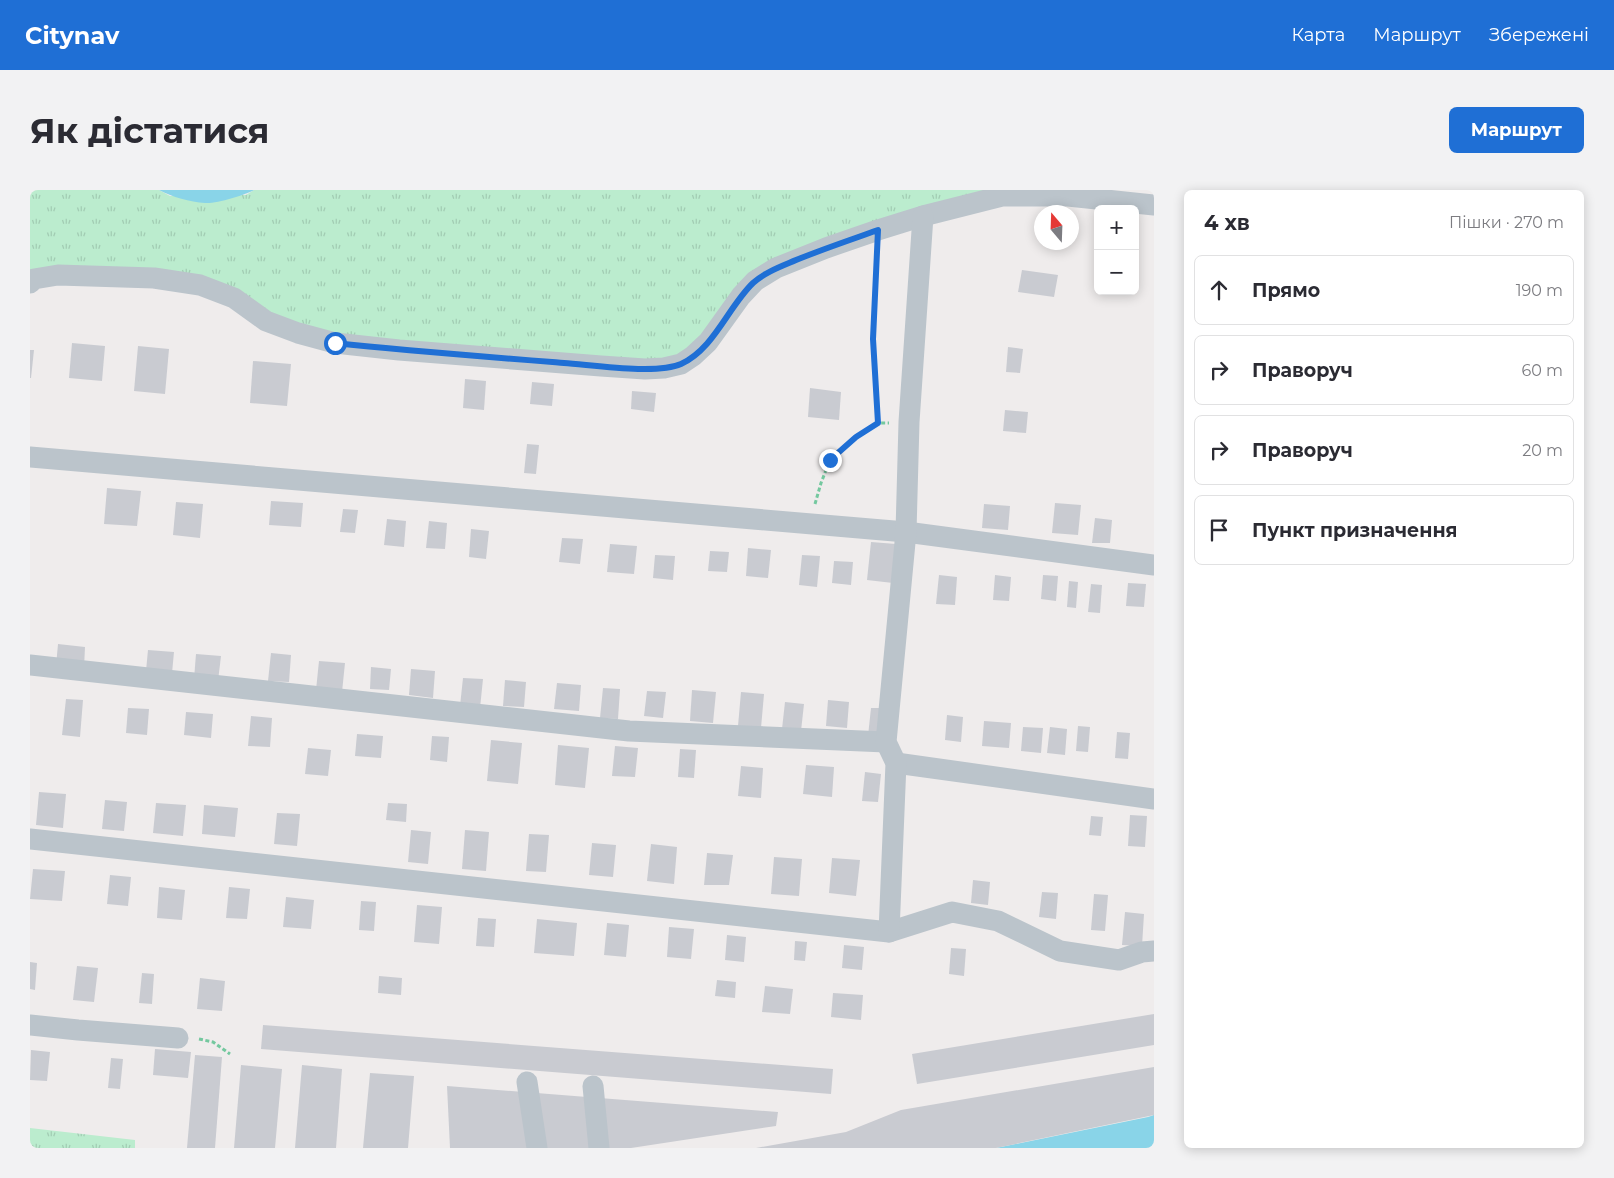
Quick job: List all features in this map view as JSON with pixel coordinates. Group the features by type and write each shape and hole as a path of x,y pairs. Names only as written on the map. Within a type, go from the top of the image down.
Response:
{"lane":[{"path":"30,283 34,279 58,275 154,278 200,285 234,298 266,321 335,343 601,366 646,369 664,368 681,364 693,356 708,342 741,296 755,282 776,268 878,230 923,216 1002,196 1068,196 1154,205"},
{"path":"890,932 896,763 886,742 906,532 909,422 923,216"},
{"path":"30,457 906,532 1154,566"},
{"path":"30,665 630,731 886,742"},
{"path":"896,763 1154,799"},
{"path":"30,839 890,932 952,912 998,921 1060,950 1119,960 1142,952 1154,951"},
{"path":"30,1025 178,1038"},
{"path":"527,1082 538,1148"},
{"path":"593,1086 599,1148"}],"path":[{"path":"809,524 830,460 856,437 878,423 873,339 878,230"},
{"path":"178,1038 213,1042 230,1054"}],"green space":[{"path":"30,190 159,190 170,196 246,195 254,190 1012,190 776,268 681,364 335,343 200,285 30,275"},
{"path":"30,1128 135,1140 135,1148 30,1148"}],"water":[{"path":"159,190 254,190 230,199 205,203 181,199"},
{"path":"1154,1115 1154,1148 996,1148 1148,1117"}],"building":[{"path":"1022,270 1058,275 1054,297 1018,292"},
{"path":"72,343 105,346 102,381 69,378"},
{"path":"138,346 169,349 165,394 134,391"},
{"path":"1008,347 1023,349 1020,373 1006,372"},
{"path":"30,350 34,350 31,378 30,378"},
{"path":"253,361 291,364 287,406 250,403"},
{"path":"465,379 486,381 484,410 463,408"},
{"path":"532,382 554,384 552,406 530,404"},
{"path":"810,388 841,392 839,420 808,417"},
{"path":"632,391 656,393 654,412 631,409"},
{"path":"1005,410 1028,412 1026,433 1003,431"},
{"path":"527,444 539,445 536,474 524,473"},
{"path":"107,488 141,491 137,526 104,524"},
{"path":"271,501 303,503 301,527 269,525"},
{"path":"176,502 203,504 200,538 173,535"},
{"path":"1055,503 1081,505 1078,535 1052,533"},
{"path":"984,504 1010,506 1008,530 982,528"},
{"path":"343,509 358,510 355,533 340,532"},
{"path":"1095,518 1112,520 1110,543 1092,543"},
{"path":"387,519 406,521 404,547 384,545"},
{"path":"429,521 447,523 445,549 426,548"},
{"path":"471,529 489,531 486,559 469,557"},
{"path":"562,538 583,539 580,564 559,562"},
{"path":"871,542 896,544 893,583 867,580"},
{"path":"610,544 637,546 634,574 607,572"},
{"path":"748,548 771,550 768,578 746,576"},
{"path":"710,551 729,552 727,572 708,571"},
{"path":"655,555 675,556 673,580 653,578"},
{"path":"802,555 820,556 817,587 799,585"},
{"path":"834,561 853,562 851,585 832,583"},
{"path":"939,575 957,577 955,605 936,604"},
{"path":"995,575 1011,577 1009,601 993,600"},
{"path":"1043,575 1058,576 1056,601 1041,599"},
{"path":"1069,581 1078,582 1076,608 1067,607"},
{"path":"1128,583 1146,584 1144,607 1126,606"},
{"path":"1091,584 1102,585 1100,613 1088,612"},
{"path":"58,644 85,647 84,668 56,666"},
{"path":"148,650 174,652 172,673 146,671"},
{"path":"271,653 291,655 289,682 268,681"},
{"path":"196,654 221,656 218,681 194,679"},
{"path":"319,661 345,663 342,692 316,690"},
{"path":"371,667 391,669 389,690 370,689"},
{"path":"411,669 435,671 433,698 409,695"},
{"path":"463,678 483,679 480,708 460,706"},
{"path":"505,680 526,682 524,707 503,706"},
{"path":"557,683 581,685 579,711 554,709"},
{"path":"603,688 620,689 618,719 600,718"},
{"path":"692,690 716,692 713,723 690,721"},
{"path":"647,691 666,692 663,718 644,716"},
{"path":"741,692 764,694 761,728 738,726"},
{"path":"66,699 83,700 80,737 62,735"},
{"path":"828,700 849,702 847,728 826,726"},
{"path":"785,702 804,704 801,731 782,729"},
{"path":"128,708 149,709 147,735 126,733"},
{"path":"871,708 882,708 880,737 868,736"},
{"path":"186,712 213,714 211,738 184,735"},
{"path":"947,715 963,717 961,742 945,740"},
{"path":"251,716 272,718 270,747 248,746"},
{"path":"984,721 1011,723 1009,748 982,746"},
{"path":"1078,726 1090,727 1088,752 1076,751"},
{"path":"1023,727 1043,728 1041,753 1021,751"},
{"path":"1050,727 1067,729 1065,755 1047,753"},
{"path":"1117,732 1130,733 1128,759 1115,758"},
{"path":"357,734 383,736 381,758 355,756"},
{"path":"432,736 449,737 447,762 430,760"},
{"path":"491,740 522,743 518,784 487,781"},
{"path":"558,745 589,748 585,788 555,785"},
{"path":"615,746 638,748 635,777 612,776"},
{"path":"308,748 331,750 328,776 305,774"},
{"path":"680,749 696,750 694,778 678,777"},
{"path":"806,765 834,767 832,797 803,794"},
{"path":"741,766 763,768 761,798 738,796"},
{"path":"865,772 881,774 878,802 862,801"},
{"path":"39,792 66,794 63,828 36,825"},
{"path":"105,800 127,802 124,831 102,829"},
{"path":"156,803 186,805 183,836 153,833"},
{"path":"388,803 407,804 406,822 386,820"},
{"path":"204,805 238,808 235,837 202,834"},
{"path":"277,813 300,814 297,846 274,844"},
{"path":"1130,815 1147,816 1145,847 1128,846"},
{"path":"1091,816 1103,817 1101,836 1089,835"},
{"path":"411,830 431,832 428,864 408,862"},
{"path":"465,830 489,832 486,871 462,869"},
{"path":"529,834 549,835 546,872 526,871"},
{"path":"592,843 616,845 613,877 589,875"},
{"path":"651,844 677,847 674,884 647,881"},
{"path":"707,853 733,855 729,885 704,885"},
{"path":"774,857 802,859 799,896 771,894"},
{"path":"832,858 860,860 856,896 829,893"},
{"path":"33,869 65,871 62,901 30,899"},
{"path":"110,875 131,877 128,906 107,904"},
{"path":"973,880 990,882 988,905 971,903"},
{"path":"159,887 185,890 182,920 157,918"},
{"path":"229,887 250,889 247,919 226,918"},
{"path":"1042,892 1058,893 1056,919 1039,917"},
{"path":"1094,894 1108,895 1105,931 1091,930"},
{"path":"286,897 314,900 311,929 283,927"},
{"path":"361,901 376,902 374,931 359,930"},
{"path":"417,905 442,907 439,944 414,942"},
{"path":"1125,912 1144,914 1142,946 1122,945"},
{"path":"478,918 496,919 494,947 476,946"},
{"path":"537,919 577,923 574,956 534,953"},
{"path":"607,923 629,925 626,957 604,955"},
{"path":"669,927 694,929 691,959 667,957"},
{"path":"727,935 746,937 744,962 725,960"},
{"path":"795,941 807,942 805,961 794,960"},
{"path":"844,945 864,947 862,970 842,968"},
{"path":"951,948 966,949 964,976 949,974"},
{"path":"30,962 37,963 35,990 30,989"},
{"path":"77,966 98,968 94,1002 73,1000"},
{"path":"142,973 154,974 152,1004 139,1003"},
{"path":"379,976 402,978 401,995 378,993"},
{"path":"200,978 225,981 222,1011 197,1009"},
{"path":"717,980 736,982 735,998 715,996"},
{"path":"765,986 793,989 790,1014 762,1012"},
{"path":"833,993 863,995 861,1020 831,1017"},
{"path":"1154,1014 1154,1045 917,1084 912,1054"},
{"path":"263,1025 833,1069 831,1094 261,1049"},
{"path":"155,1049 191,1052 188,1078 153,1075"},
{"path":"31,1050 50,1052 47,1081 30,1080"},
{"path":"195,1055 222,1057 215,1148 187,1148"},
{"path":"111,1058 123,1059 120,1089 108,1088"},
{"path":"241,1065 282,1069 275,1148 234,1148"},
{"path":"302,1065 342,1069 336,1148 295,1148"},
{"path":"1154,1067 1154,1115 996,1148 756,1148 846,1132 901,1110"},
{"path":"370,1073 414,1076 408,1148 363,1148"},
{"path":"447,1086 778,1112 776,1126 631,1148 450,1148"}],"route":[{"path":"335,343 601,366 646,369 664,368 681,364 693,356 708,342 741,296 755,282 776,268 878,230 873,339 878,423 856,437 830,460"}]}
